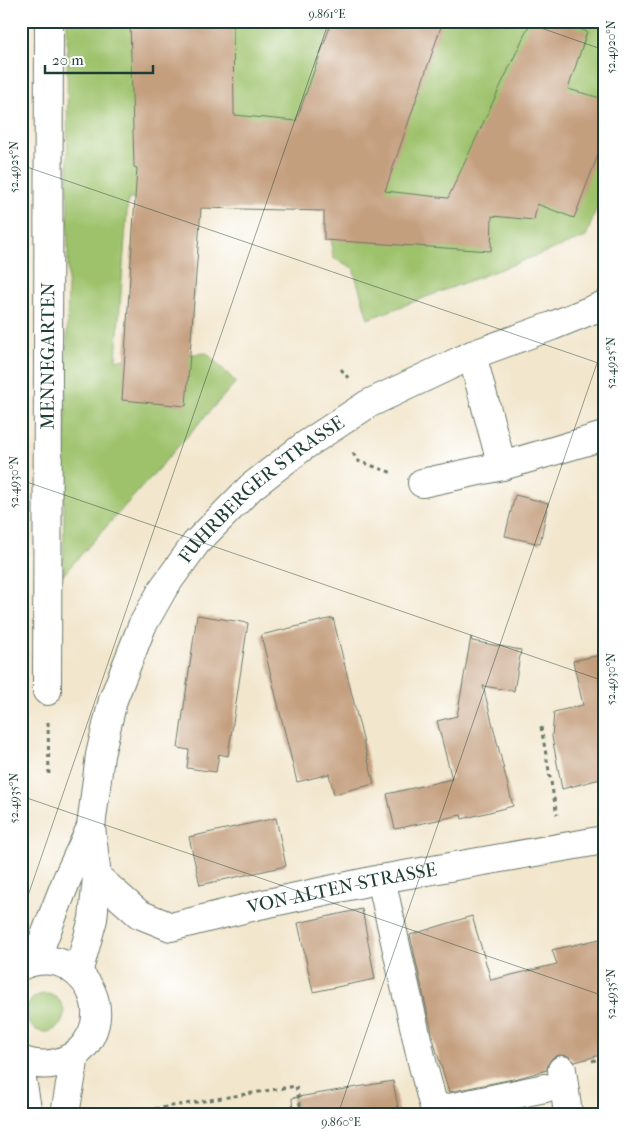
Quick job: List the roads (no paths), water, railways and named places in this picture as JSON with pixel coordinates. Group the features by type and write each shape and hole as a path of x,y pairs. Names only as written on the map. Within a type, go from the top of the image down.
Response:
{"main road":[{"name":"MENNEGARTEN","path":"47,691 49,21"},
{"name":"FUHRBERGER STRASSE","path":"78,973 93,920 97,877 92,828 100,756 113,700 142,626 164,587 196,543 251,487 304,446 368,404 472,355 604,305"},
{"path":"472,355 502,466"},
{"path":"422,483 502,466 604,436"},
{"name":"FUHRBERGER STRASSE","path":"28,963 92,828"},
{"name":"VON-ALTEN-STRASSE","path":"97,877 139,914 171,927 259,905 381,879 604,840"},
{"path":"381,879 423,1066 436,1111 554,1079 568,1114"},
{"path":"21,1060 32,1064 47,1065 61,1063 74,1056 86,1045 94,1031 96,1015 95,1000 88,985 78,973 65,965 51,960 28,963"},
{"path":"65,1114 74,1056"},
{"path":"21,1074 28,1114"}]}
